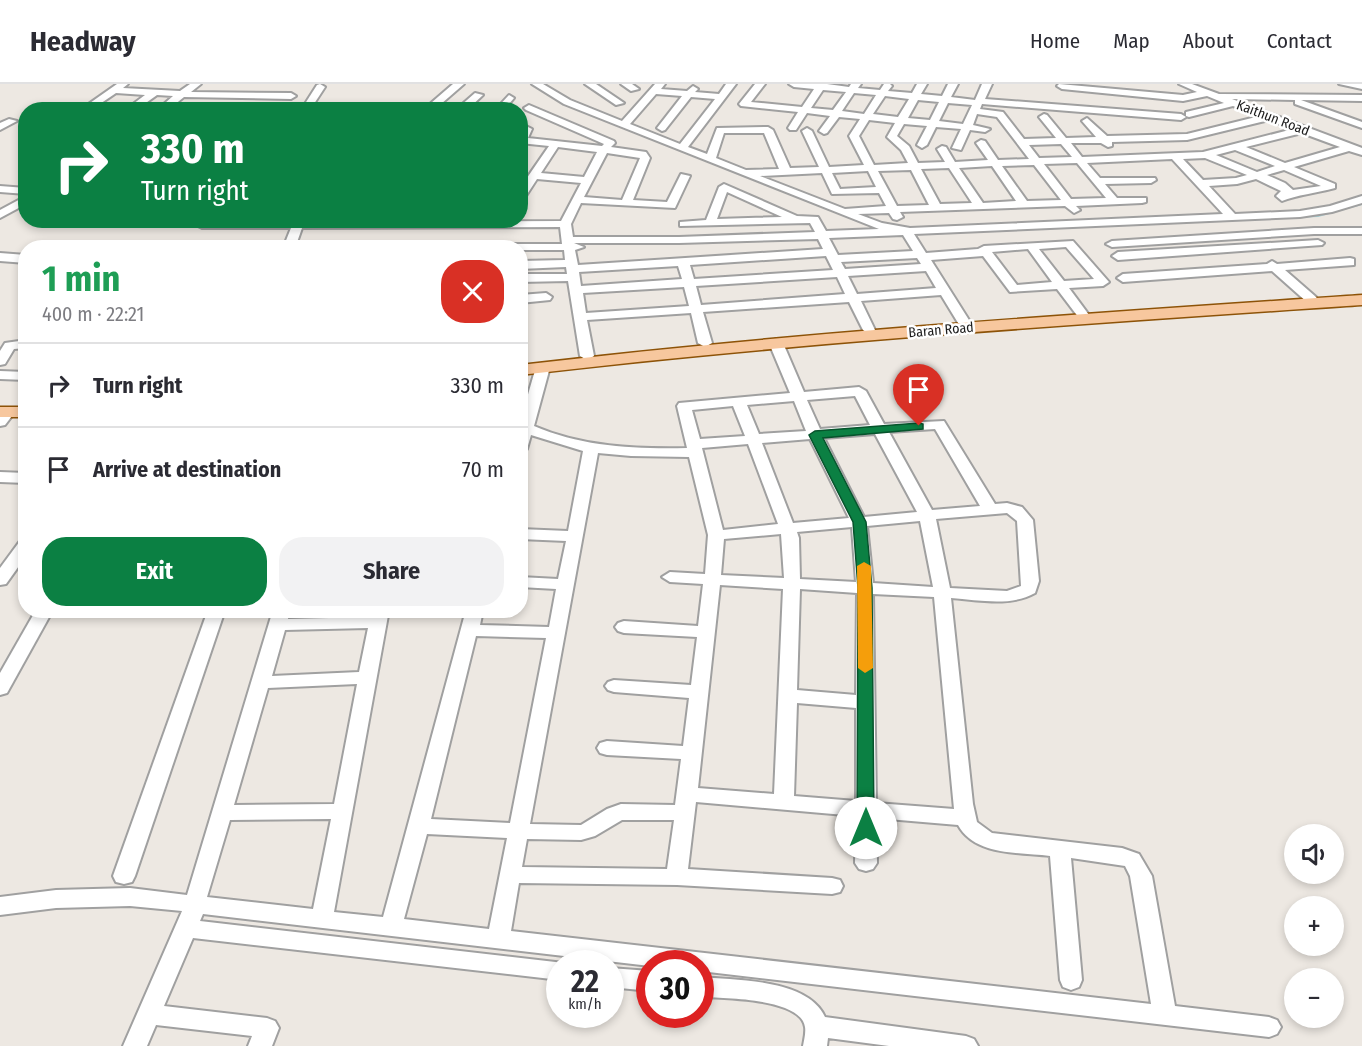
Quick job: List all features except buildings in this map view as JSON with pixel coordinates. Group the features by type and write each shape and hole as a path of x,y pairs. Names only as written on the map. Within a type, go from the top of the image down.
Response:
{"main road":[{"name":"Baran Road","path":"528,369 673,352 966,325 1362,295"},
{"name":"Baran Road","path":"528,363 705,344 869,330 1362,300"}],"street":[{"path":"96,102 124,84"},
{"path":"172,102 196,84"},
{"path":"211,96 227,84"},
{"path":"248,97 263,84"},
{"path":"436,102 459,84"},
{"path":"537,84 552,94 624,125 842,212 907,233"},
{"path":"590,84 619,103"},
{"path":"662,128 698,84"},
{"path":"682,148 731,84"},
{"path":"760,84 744,104 821,85 885,89 915,97 977,105 1185,116 1234,103"},
{"path":"922,84 893,139 905,148 936,208"},
{"path":"922,145 953,84"},
{"path":"957,148 987,84"},
{"name":"Kaithun Road","path":"1184,84 1209,91 1301,130 1362,152"},
{"path":"1247,95 1249,84"},
{"path":"1287,96 1289,84"},
{"path":"1328,84 1333,99"},
{"path":"1344,84 1362,86"},
{"path":"288,102 297,85"},
{"path":"793,128 821,85"},
{"path":"1062,86 1185,98 1209,91 1333,99 1360,105"},
{"path":"310,102 320,87"},
{"path":"824,131 854,87"},
{"path":"624,125 657,88 721,97"},
{"path":"885,89 854,136 891,201 893,210 966,325"},
{"path":"115,90 153,90 181,95 291,96"},
{"path":"139,102 153,90"},
{"path":"785,93 804,110 985,129"},
{"path":"759,125 785,93"},
{"path":"528,110 540,99 552,94"},
{"path":"470,102 478,95"},
{"path":"260,102 263,96"},
{"path":"1287,96 1362,125"},
{"path":"506,102 509,98"},
{"path":"977,105 1000,114 1084,222"},
{"path":"1287,124 1360,105"},
{"path":"528,116 608,141 610,144 587,180 565,224 587,356"},
{"path":"1044,117 1113,200"},
{"path":"1022,142 1195,136 1269,117"},
{"path":"0,127 12,120"},
{"path":"1087,121 1103,139 1129,158 1159,189"},
{"path":"1132,125 1158,152"},
{"path":"710,159 720,130 768,130 786,172"},
{"path":"745,173 1207,154 1301,130"},
{"path":"807,131 836,192 884,190"},
{"path":"528,141 638,152 645,158 626,203"},
{"path":"528,185 556,143"},
{"path":"981,143 1024,205"},
{"path":"1237,147 1331,186 1310,193 1285,194"},
{"path":"1200,183 1233,181 1258,175 1350,147"},
{"path":"942,149 980,207"},
{"path":"1207,154 1281,185 1288,192 1281,198 1300,214"},
{"path":"1175,156 1231,216"},
{"path":"534,176 587,180"},
{"path":"578,200 671,206 685,176"},
{"path":"1096,181 1152,180"},
{"path":"710,223 724,187 798,220"},
{"path":"0,189 18,191"},
{"path":"528,245 656,246 1084,222 1300,214 1332,209 1362,199"},
{"path":"842,212 1142,200"},
{"path":"717,204 757,202"},
{"path":"0,215 18,204"},
{"path":"1335,231 1333,220 1362,209"},
{"path":"684,224 814,219 869,330"},
{"path":"528,223 565,224"},
{"path":"1113,244 1362,231"},
{"path":"1241,236 1312,300"},
{"path":"1069,243 1103,282 1014,289 984,249 1031,246 1069,243"},
{"path":"1118,256 1318,243"},
{"path":"1031,246 1083,315"},
{"path":"577,290 841,271 986,252"},
{"path":"528,277 572,269 832,255 923,259"},
{"path":"0,257 18,258"},
{"path":"682,262 693,308 705,344"},
{"path":"1123,278 1350,262"},
{"path":"528,266 572,269"},
{"path":"581,317 944,291"},
{"path":"528,298 546,297"},
{"path":"776,343 815,435 859,522 865,588 866,863"},
{"path":"0,360 10,346 18,345"},
{"path":"528,421 543,367"},
{"path":"0,375 18,376"},
{"path":"677,877 713,580 716,536 684,406 859,391 927,516 942,592 965,818 973,833 989,841 1122,856 1136,864 1141,876 1165,1015"},
{"path":"739,402 789,528 792,585 784,804"},
{"path":"528,429 551,439 591,450 620,453 695,448 753,440 939,424 990,510"},
{"path":"498,940 591,450"},
{"path":"0,491 12,478"},
{"path":"670,577 1007,596 1020,594 1029,589 1031,581 1025,520 1016,510 990,510 716,536"},
{"path":"528,534 574,536"},
{"path":"0,580 18,555"},
{"path":"528,582 564,584"},
{"path":"0,689 40,618"},
{"path":"124,876 214,618"},
{"path":"135,1046 194,906 280,618"},
{"path":"322,920 379,618"},
{"path":"391,928 421,826 443,723 473,618"},
{"path":"624,627 707,632"},
{"path":"470,630 555,633"},
{"path":"261,682 368,678"},
{"path":"614,686 699,692"},
{"path":"788,696 865,702"},
{"path":"607,748 692,753"},
{"path":"421,826 581,833 592,830 610,816 621,812 687,804 784,804 965,818"},
{"path":"222,813 343,811"},
{"path":"1060,849 1071,980"},
{"path":"510,875 677,877 832,886"},
{"path":"0,906 56,898 130,897 1269,1027"},
{"path":"186,928 546,969"},
{"path":"714,989 785,997 800,1002 811,1012 816,1036 966,1046"},
{"path":"149,1014 267,1028 260,1046"}],"waterway":[{"path":"1248,219 1318,216 1362,204"}],"slow traffic":[{"path":"864,566 865,668"}],"route":[{"path":"866,828 865,588 859,522 815,435 919,426"}]}
